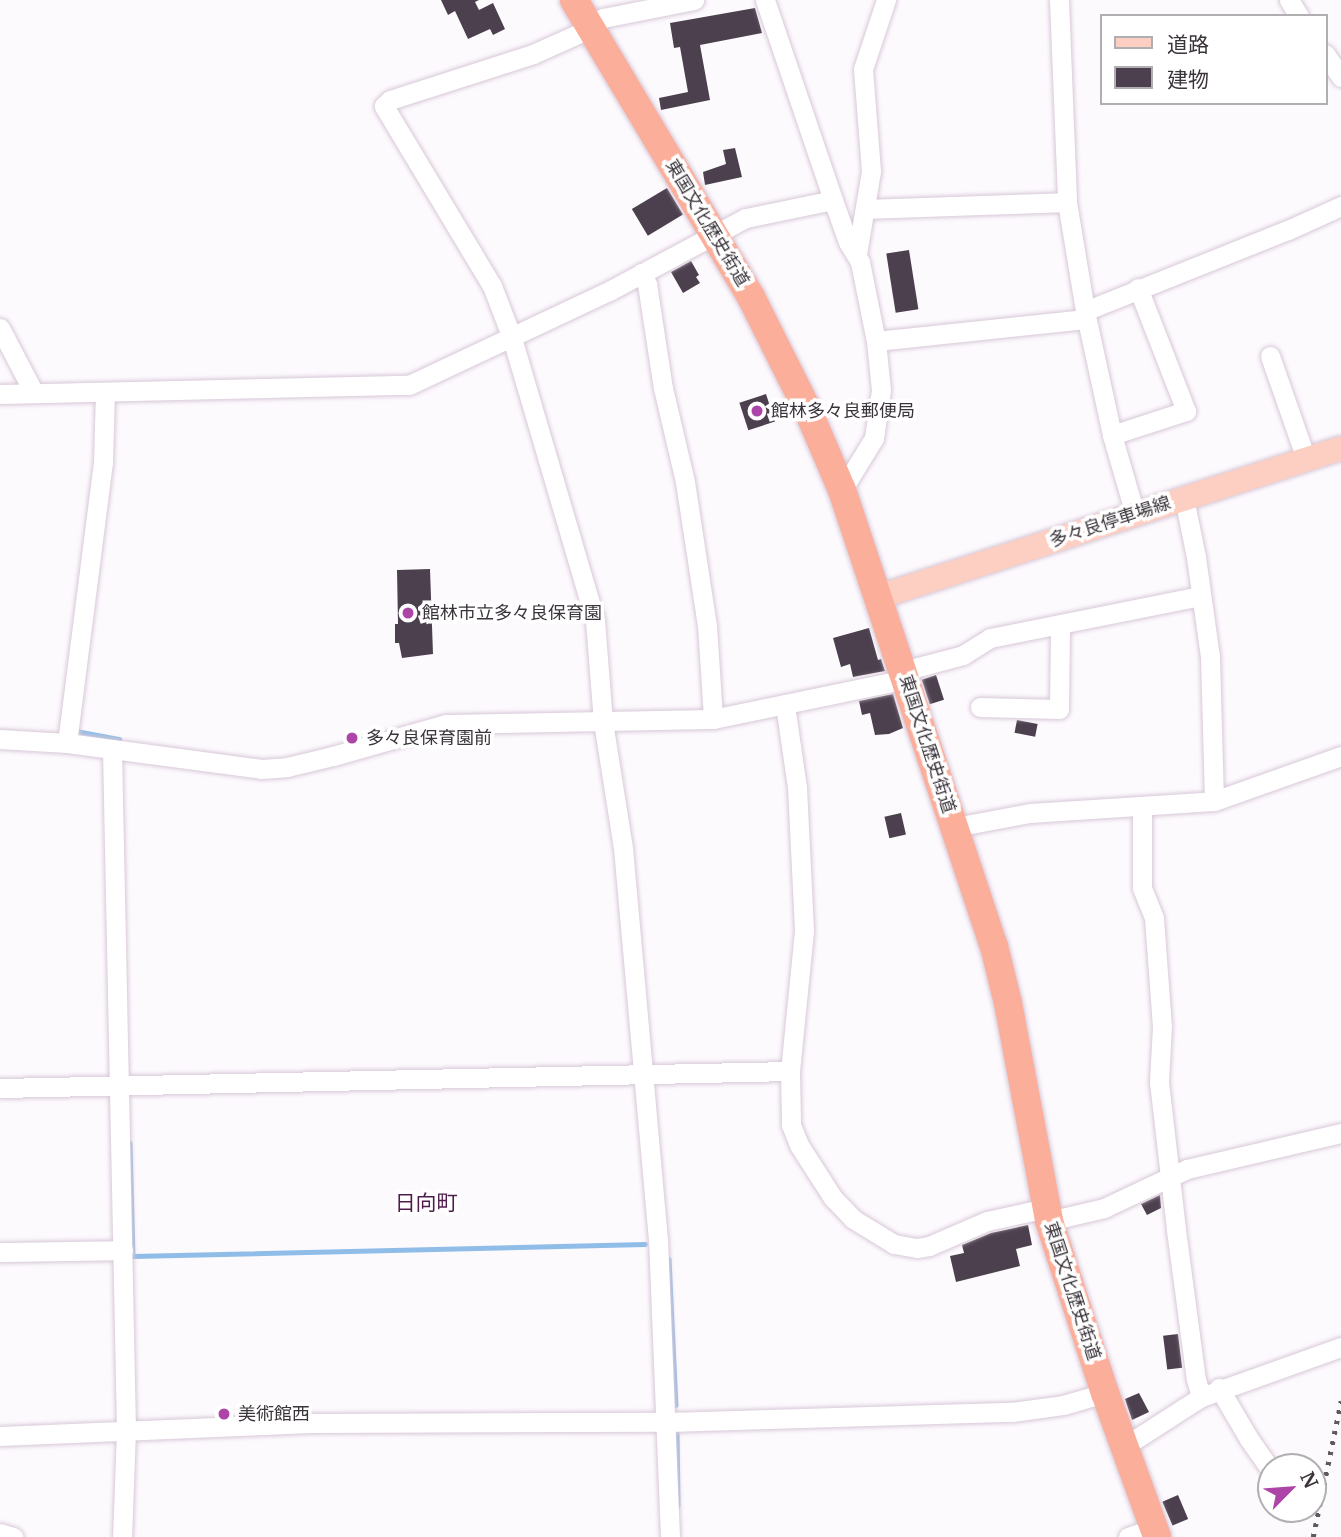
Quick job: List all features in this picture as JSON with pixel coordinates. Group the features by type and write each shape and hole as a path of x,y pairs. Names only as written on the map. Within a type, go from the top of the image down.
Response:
{"highway":[{"name":"東国文化歴史街道","path":"574,0 713,233 778,349 842,490 1001,968 1047,1215 1125,1447 1147,1534"}],"main road":[{"name":"多々良停車場線","path":"878,597 1341,448"}],"street":[{"path":"670,1537 668,1422 645,1074 622,848 603,722 595,621 512,338 492,286 401,139 384,106 390,100 533,54 591,28 603,18 694,0"},
{"path":"765,0 848,242 857,254 876,341 881,390 874,438 842,490"},
{"path":"857,254 867,209 871,171 863,69 886,0"},
{"path":"1059,0 1067,202 1086,315 1112,435 1135,514"},
{"path":"1327,57 1341,77"},
{"path":"0,394 409,385 512,338 746,218 833,200"},
{"path":"867,209 1067,202"},
{"path":"876,341 1086,315 1138,288 1288,230 1341,206"},
{"path":"641,273 647,284 663,388 685,482 707,625 713,719"},
{"path":"1112,435 1186,411 1138,288"},
{"path":"0,328 34,393"},
{"path":"1270,356 1306,459"},
{"path":"67,743 103,463 105,393"},
{"path":"1184,498 1210,657 1214,801"},
{"path":"0,739 67,743 261,769 310,761 446,724 713,719 785,705 904,675 963,655 990,638 1201,596"},
{"path":"980,707 1059,709 1060,625"},
{"path":"785,705 797,788 804,931 790,1070 791,1125 799,1145 832,1198 846,1212 894,1244 917,1248 929,1246 987,1221 1104,1208 1169,1176 1341,1133"},
{"path":"112,750 126,1430 121,1537"},
{"path":"955,827 1030,813 1142,808 1214,801 1341,756"},
{"path":"1142,808 1142,888 1154,918 1162,1026 1159,1082 1196,1379 1201,1396"},
{"path":"0,1088 790,1070"},
{"path":"0,1252 123,1250"},
{"path":"1125,1447 1201,1396 1341,1347"},
{"path":"1219,1388 1260,1453"},
{"path":"0,1436 434,1421 668,1422 1034,1411 1105,1393"},
{"path":"0,1533 13,1537"}],"building":[{"path":"441,0 479,0 475,2 479,10 493,3 505,29 493,35 490,29 468,39 455,11 448,15"},
{"path":"755,8 762,33 700,45 710,100 661,110 659,98 688,92 680,47 674,48 670,23"},
{"path":"735,148 742,177 705,185 703,172 726,164 723,150"},
{"path":"667,188 683,215 648,236 632,209"},
{"path":"909,250 918,309 896,313 886,254"},
{"path":"691,261 699,275 696,277 700,283 683,293 671,272"},
{"path":"766,394 775,422 748,430 739,403"},
{"path":"430,569 433,654 402,658 399,643 395,643 395,624 398,624 397,570"},
{"path":"869,628 878,660 881,659 885,671 853,677 850,664 841,667 833,638"},
{"path":"936,675 944,700 930,704 922,680"},
{"path":"893,694 903,728 889,734 875,735 870,713 862,715 859,701"},
{"path":"1017,720 1038,724 1035,737 1015,733"},
{"path":"901,813 906,834 889,838 884,817"},
{"path":"1160,1195 1161,1208 1147,1215 1141,1204"},
{"path":"1028,1225 1032,1245 1016,1249 1020,1266 956,1282 950,1256 964,1253 962,1245 991,1233"},
{"path":"1178,1334 1182,1368 1167,1370 1163,1336"},
{"path":"1139,1393 1149,1412 1132,1420 1125,1399"},
{"path":"1178,1495 1188,1519 1173,1526 1162,1502"}],"waterway":[{"path":"76,731 119,739"},
{"path":"130,1143 133,1256 645,1244"},
{"path":"669,1259 676,1405"},
{"path":"677,1433 678,1505"}],"railway":[{"path":"1313,1537 1341,1401"}],"place":[{"name":"館林多々良郵便局","path":"757,411"},
{"name":"館林市立多々良保育園","path":"408,613"},
{"name":"多々良保育園前","path":"352,738"},
{"name":"美術館西","path":"224,1414"}],"district":[{"name":"日向町","path":"426,1203"}]}
